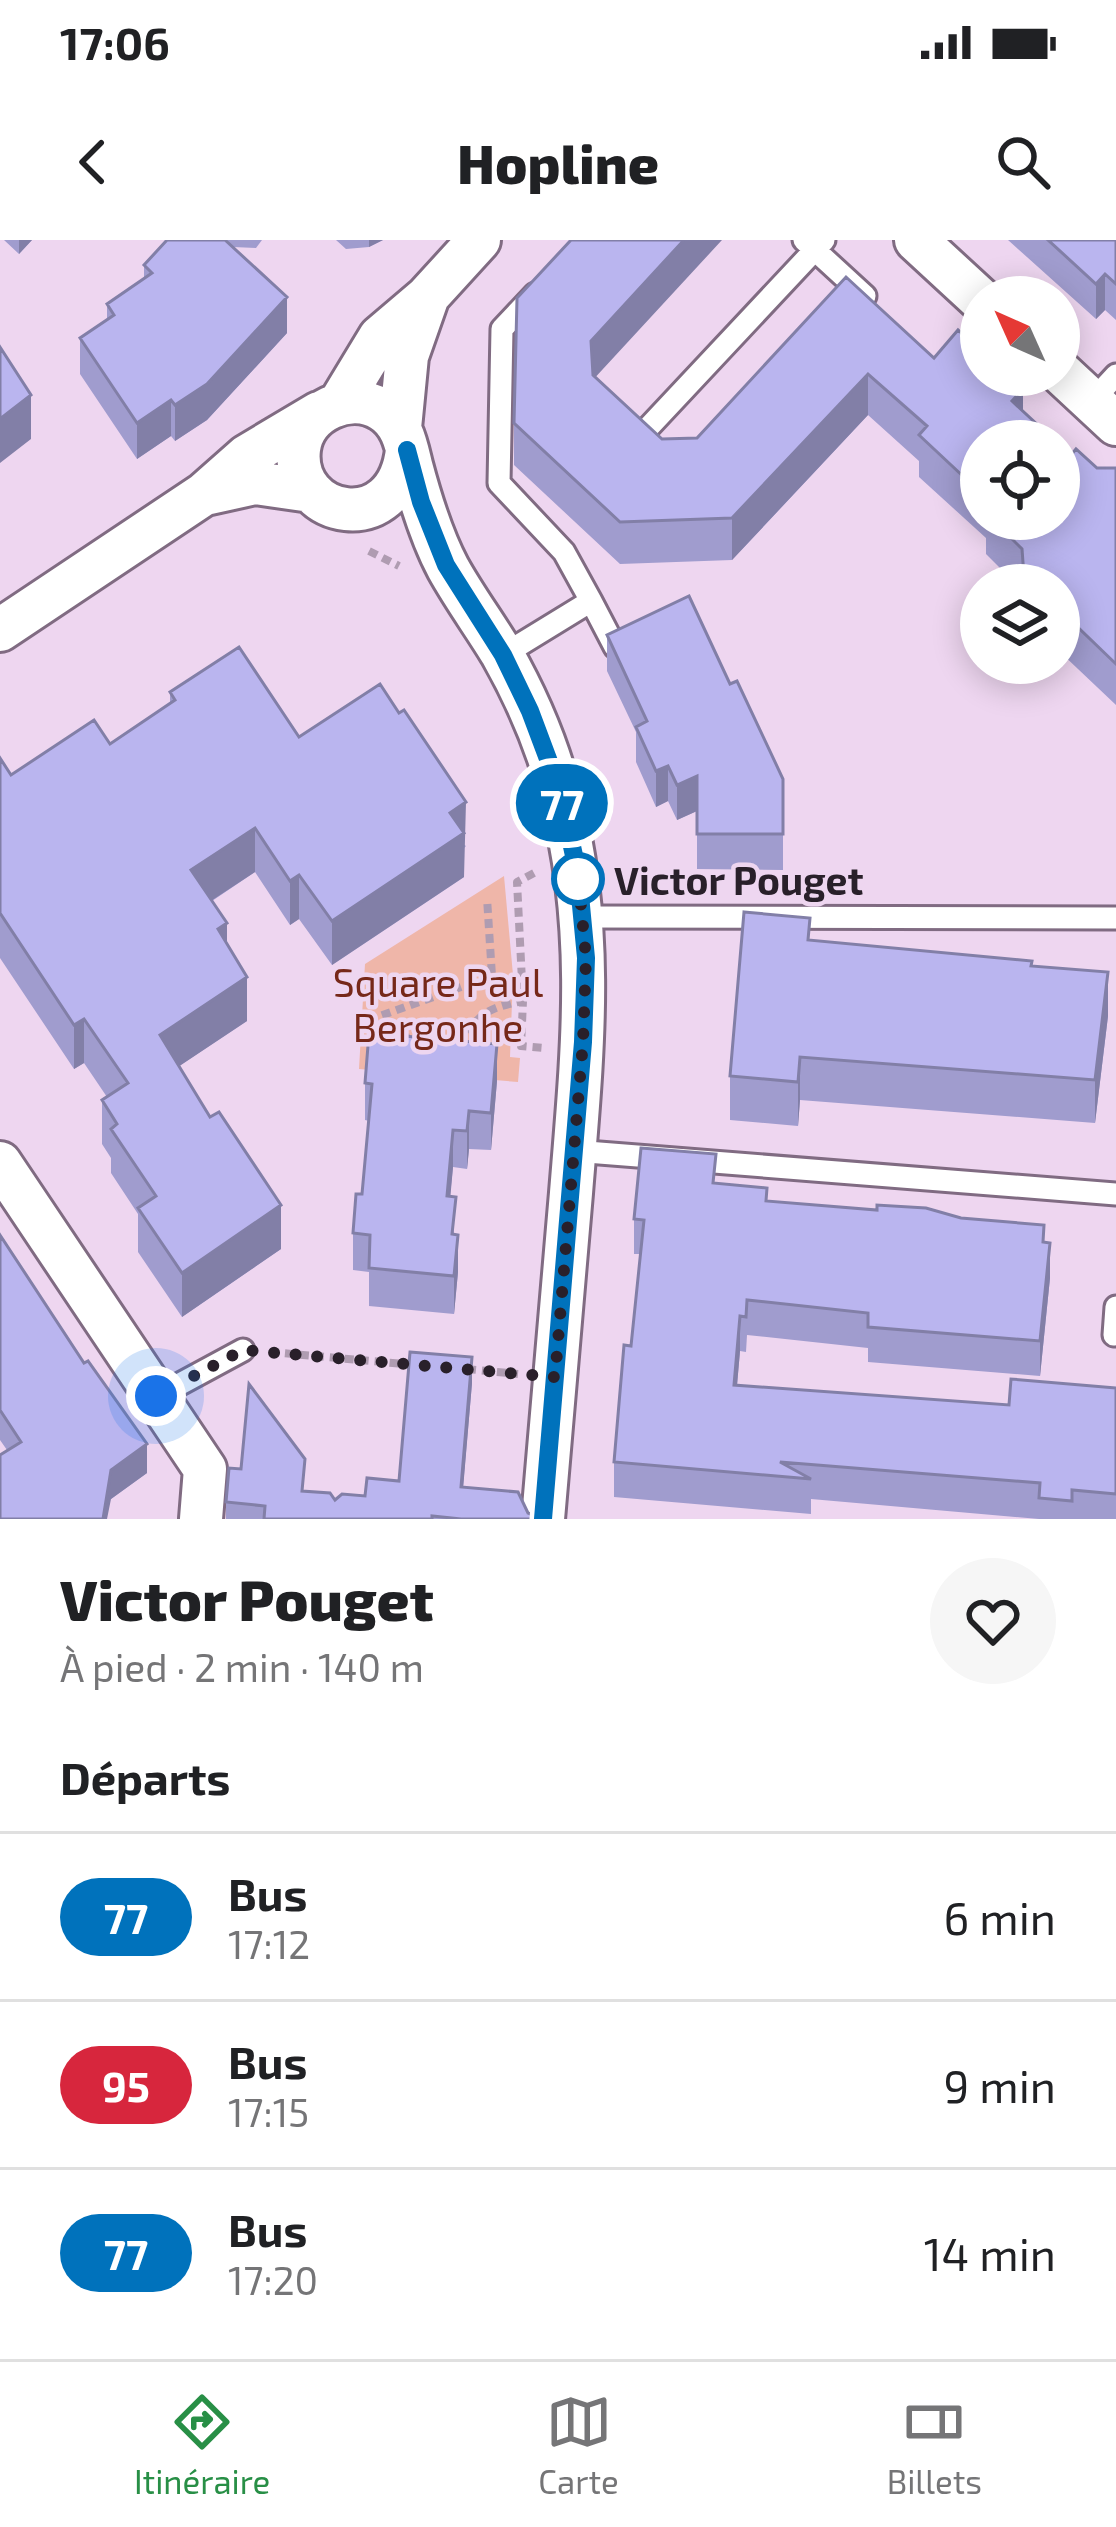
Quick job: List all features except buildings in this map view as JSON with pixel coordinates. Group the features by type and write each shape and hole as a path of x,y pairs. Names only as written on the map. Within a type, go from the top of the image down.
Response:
{"street":[{"path":"479,240 428,298 380,337 330,408 306,429 299,450 301,472 311,491 352,528 399,531 503,655 560,791 578,874 586,958 543,1519"},
{"path":"916,240 960,281"},
{"path":"352,528 393,493 405,473 407,356 428,298"},
{"path":"1080,383 1108,400"},
{"path":"0,630 204,494 247,455 330,408 363,402 384,411 404,439 421,502 426,567"},
{"path":"204,494 255,483 311,491"},
{"path":"0,1163 205,1469 201,1519"}],"lane":[{"path":"646,430 814,243 885,314"},
{"path":"544,284 502,329 500,483 564,552 615,647"},
{"path":"503,655 590,602"},
{"path":"582,917 1116,918"},
{"path":"574,1151 1116,1194"},
{"path":"1114,1335 1116,1307"},
{"path":"156,1396 243,1350"}],"path":[{"path":"352,528 426,567"},
{"path":"547,867 517,882 521,1046 553,1049"},
{"path":"487,898 492,976 380,1016 382,1030 445,1049 458,1046 478,1017 493,1006 523,1000"},
{"path":"243,1350 420,1365"},
{"path":"464,1369 555,1377"}],"green space":[{"name":"Square Paul Bergonhe","path":"504,876 513,975 510,1057 520,1058 518,1082 359,1069 365,964"}],"bus line":[{"name":"77","path":"407,450 446,565 503,655 530,711 560,791 578,874 586,958 583,1042 543,1519"}],"place":[{"name":"Victor Pouget","path":"578,879"}],"route":[{"path":"156,1396 243,1350 555,1377 583,1042 586,958 578,874 578,879"}]}
